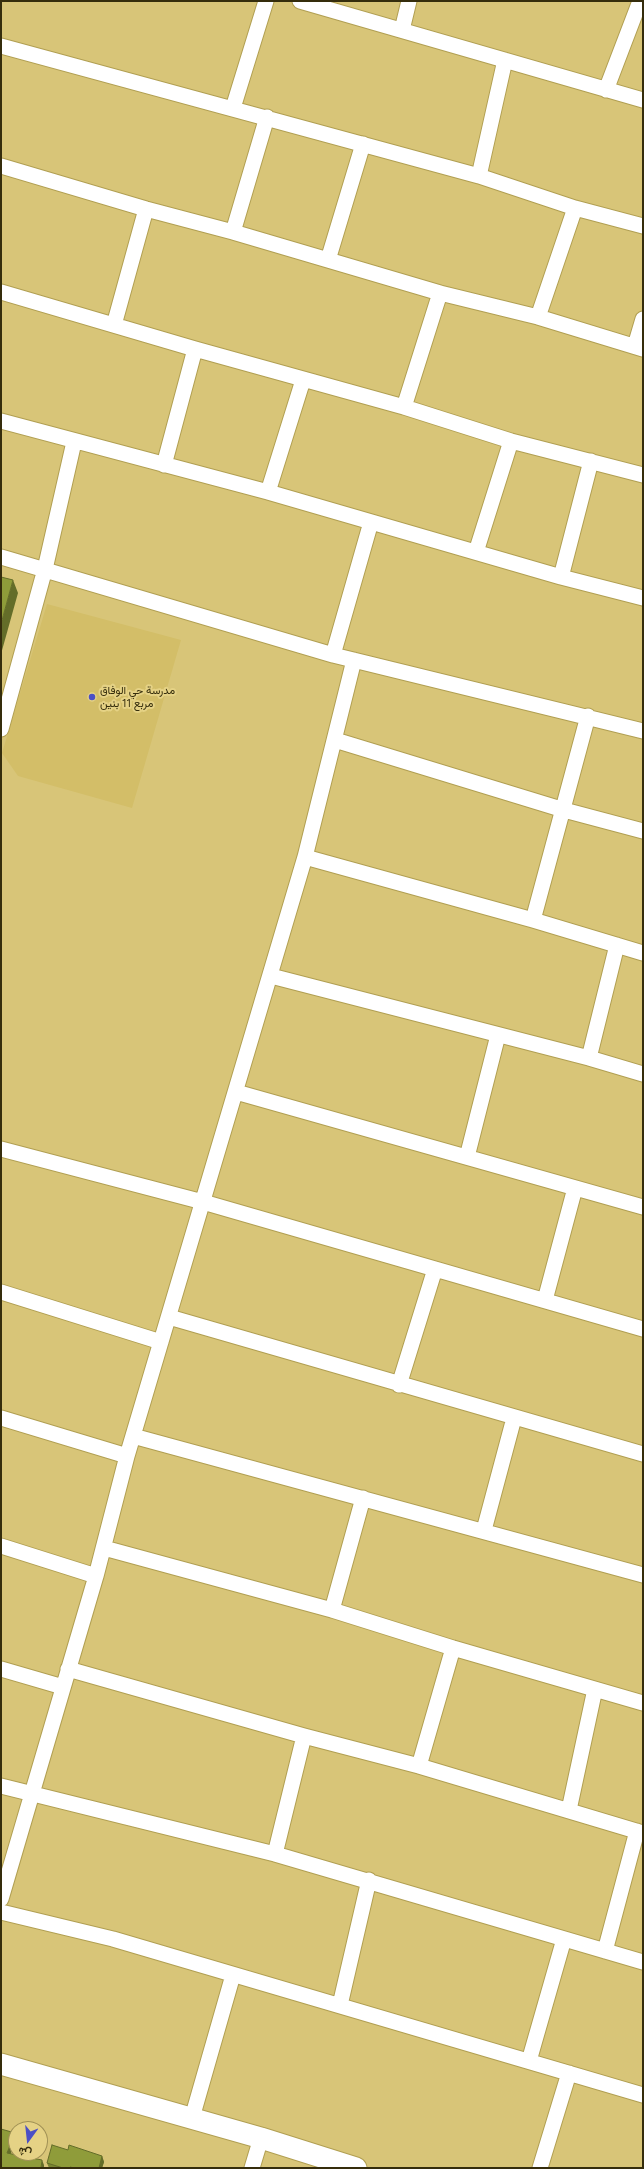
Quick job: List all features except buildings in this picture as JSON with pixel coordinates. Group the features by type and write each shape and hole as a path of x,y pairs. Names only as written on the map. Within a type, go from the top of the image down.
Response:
{"street":[{"path":"233,108 266,1"},
{"path":"300,1 643,100"},
{"path":"402,30 409,1"},
{"path":"606,90 640,1"},
{"path":"1,46 479,176 575,208 643,226"},
{"path":"479,176 505,60"},
{"path":"232,232 267,118"},
{"path":"328,260 362,144"},
{"path":"1,166 440,293 538,317 639,347 643,319"},
{"path":"538,317 575,208"},
{"path":"114,325 146,209"},
{"path":"1,292 303,380 404,407 511,441 643,475"},
{"path":"404,407 440,293"},
{"path":"164,465 196,349"},
{"path":"268,492 303,380"},
{"path":"1,421 74,442 268,492 561,577 643,598"},
{"path":"476,552 511,441"},
{"path":"1,729 45,569 74,442"},
{"path":"561,577 591,461"},
{"path":"333,655 371,522"},
{"path":"1,557 333,655 643,730"},
{"path":"1,1899 104,1548 127,1456 271,976 305,857 354,660"},
{"path":"534,920 588,716"},
{"path":"335,740 564,810 643,831"},
{"path":"305,857 534,920 643,953"},
{"path":"589,1058 617,945"},
{"path":"271,976 589,1058 643,1074"},
{"path":"467,1157 498,1035"},
{"path":"236,1092 643,1207"},
{"path":"1,1149 203,1202 643,1329"},
{"path":"545,1300 575,1188"},
{"path":"399,1385 435,1269"},
{"path":"1,1292 162,1342"},
{"path":"169,1316 399,1385 643,1454"},
{"path":"1,1418 127,1456"},
{"path":"484,1530 514,1418"},
{"path":"134,1436 642,1572"},
{"path":"332,1610 363,1498"},
{"path":"1,1546 96,1576"},
{"path":"104,1548 332,1610 453,1648 643,1703"},
{"path":"419,1766 453,1648"},
{"path":"1,1669 63,1687"},
{"path":"68,1669 304,1736 419,1766 640,1832 605,1951"},
{"path":"569,1810 596,1690"},
{"path":"275,1854 304,1736"},
{"path":"1,1786 275,1854 369,1880 643,1962"},
{"path":"340,2005 369,1880"},
{"path":"1,1912 113,1939 233,1976 340,2005 643,2095"},
{"path":"529,2061 564,1939"},
{"path":"192,2118 233,1976"},
{"path":"1,2064 261,2138 356,2168"},
{"path":"540,2168 569,2073"},
{"path":"252,2168 261,2138"}],"shaded area":[{"name":"مدرسة حي الوفاق مربع 11 بنين","path":"47,604 181,640 132,808 18,776 2,753"}],"place":[{"name":"مدرسة حي الوفاق مربع 11 بنين","path":"92,697"}]}
